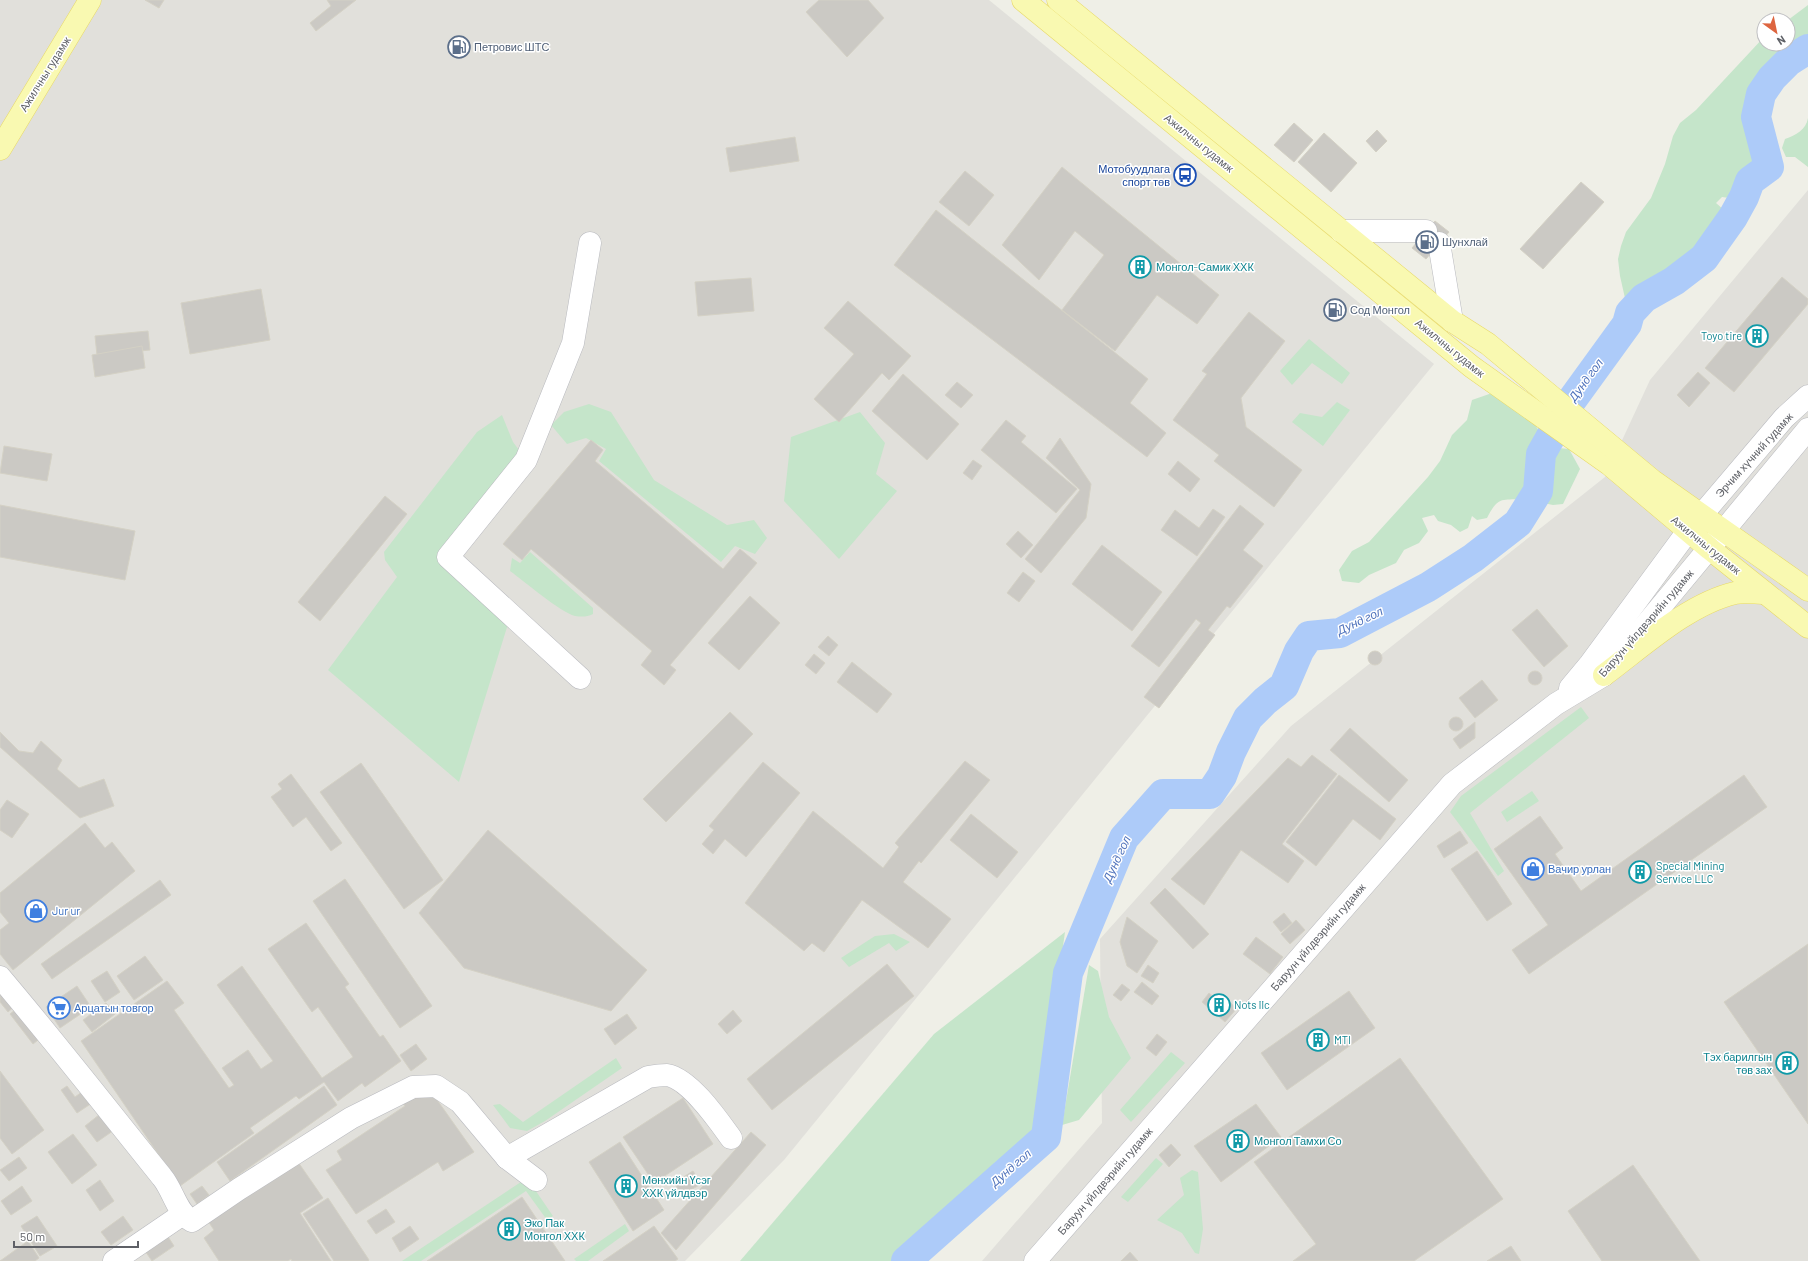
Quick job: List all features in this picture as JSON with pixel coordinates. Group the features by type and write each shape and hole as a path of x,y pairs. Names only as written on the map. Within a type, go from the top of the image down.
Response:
{"main road":[{"name":"Ажилчны гудамж","path":"0,149 90,0"},
{"name":"Ажилчны гудамж","path":"1023,0 1472,367 1617,462"},
{"name":"Ажилчны гудамж","path":"1058,0 1452,321 1488,344 1617,462 1694,523 1710,549 1808,627"},
{"name":"Ажилчны гудамж","path":"1694,523 1724,531 1808,590"},
{"path":"1604,675 1681,618 1710,601 1736,592 1765,593"}],"street":[{"path":"1341,231 1433,237 1452,321"},
{"path":"580,678 448,558 526,460 573,343 590,243"},
{"name":"Эрчим хүчний гудамж","path":"1694,523 1784,418 1808,396"},
{"name":"Эрчим хүчний гудамж","path":"1710,549 1808,429"},
{"name":"Баруун үйлдвэрийн гудамж","path":"1556,704 1590,664 1694,523"},
{"name":"Баруун үйлдвэрийн гудамж","path":"1035,1261 1452,784 1556,704 1604,675 1710,549"},
{"path":"0,977 168,1184 183,1214 192,1221 196,1220 239,1189 350,1118 413,1087 436,1086 460,1102 507,1158 536,1180"},
{"path":"507,1158 648,1077 667,1076 682,1082 708,1107 731,1138"},
{"path":"114,1261 183,1214"}],"shaded area":[{"path":"0,0 989,0 1434,364 784,1160 685,1261 0,1261"},
{"path":"1808,190 1808,1261 982,1261 1102,1123 1100,939 1291,726 1605,477 1650,380"}],"green space":[{"path":"1808,5 1808,57 1792,67 1773,86 1763,108 1764,130 1776,168 1759,186 1746,194 1730,198 1722,197 1716,203 1724,210 1724,219 1707,231 1704,252 1687,265 1658,277 1646,285 1644,307 1641,319 1638,325 1626,338 1624,352 1620,358 1608,365 1611,341 1620,329 1617,324 1618,319 1625,318 1627,307 1618,259 1621,246 1626,232 1651,198 1665,164 1673,136 1680,123 1696,110 1756,46 1756,52 1796,52 1796,14"},
{"path":"1808,118 1808,167 1795,157 1786,157 1782,148 1785,139 1800,132 1805,126"},
{"path":"1309,339 1350,373 1342,384 1312,363 1292,385 1280,371"},
{"path":"1495,392 1534,423 1539,431 1529,460 1533,478 1529,496 1500,501 1492,509 1487,518 1477,520 1472,516 1468,528 1460,532 1451,525 1438,521 1434,515 1422,518 1428,531 1419,543 1404,550 1396,563 1369,575 1359,583 1342,581 1339,570 1352,551 1369,542 1428,477 1440,461 1452,435 1467,420 1472,400"},
{"path":"1337,402 1350,410 1323,446 1292,422 1300,413 1322,417"},
{"path":"589,404 611,412 654,480 727,525 754,520 767,538 755,554 735,546 721,562 599,461 606,449 586,438 567,444 551,425 564,412"},
{"path":"860,412 885,443 876,474 897,491 839,559 784,501 791,437"},
{"path":"502,415 513,442 522,454 445,558 508,624 459,782 328,670 397,577 385,560 384,552 477,432"},
{"path":"1558,448 1569,449 1580,469 1563,504 1553,505 1543,503 1546,454"},
{"path":"530,552 593,608 593,614 582,617 575,616 560,609 510,571 512,558 520,563"},
{"path":"1581,707 1589,718 1470,813 1504,871 1498,876 1450,812 1461,796"},
{"path":"1532,791 1539,801 1507,822 1501,812"},
{"path":"1065,932 1036,1136 893,1261 740,1261 934,1034"},
{"path":"894,934 910,942 896,951 889,943 849,967 841,958 875,936"},
{"path":"1089,965 1098,971 1109,1017 1131,1058 1079,1120 1062,1125"},
{"path":"1171,1052 1185,1063 1131,1122 1120,1110"},
{"path":"616,1058 622,1068 545,1121 527,1131 510,1128 493,1105 500,1104 523,1122"},
{"path":"1156,1158 1163,1164 1128,1202 1121,1197"},
{"path":"1192,1170 1198,1172 1203,1229 1199,1254 1195,1253 1182,1233 1157,1220 1184,1195 1180,1178"},
{"path":"527,1178 553,1216 547,1220 526,1191 421,1261 402,1261"},
{"path":"625,1224 629,1231 588,1261 576,1261 574,1259"}],"building":[{"path":"145,0 164,0 159,8"},
{"path":"327,0 356,0 316,31 310,23 331,6"},
{"path":"819,0 868,0 884,18 847,57 806,12"},
{"path":"1294,123 1313,140 1294,162 1274,145"},
{"path":"1377,130 1387,141 1376,152 1366,141"},
{"path":"1324,133 1357,163 1331,192 1298,162"},
{"path":"795,137 799,161 730,172 726,148"},
{"name":"Монгол-Самик ХХК","path":"1062,167 1219,295 1197,324 1157,295 1115,351 1062,310 1104,255 1075,231 1039,280 1002,245"},
{"path":"965,171 994,195 969,226 939,202"},
{"path":"1581,182 1604,202 1543,269 1520,249"},
{"path":"936,210 1148,379 1130,403 1166,433 1147,457 894,265"},
{"path":"1435,221 1449,232 1426,259 1412,248"},
{"name":"Toyo tire","path":"1782,277 1808,299 1808,304 1734,392 1705,368"},
{"path":"751,278 754,311 698,316 695,282"},
{"path":"261,289 270,340 190,354 181,303"},
{"path":"848,301 911,356 889,380 882,373 839,422 814,399 854,354 824,328"},
{"path":"1249,312 1285,341 1241,398 1246,427 1302,470 1274,507 1214,461 1219,455 1173,420 1207,374 1202,371"},
{"path":"148,331 150,350 97,355 95,336"},
{"path":"142,346 145,368 95,377 92,355"},
{"path":"1698,372 1710,383 1689,407 1677,395"},
{"path":"903,374 959,424 927,460 872,411"},
{"path":"957,382 973,395 961,408 945,395"},
{"path":"1006,420 1026,436 1021,442 1077,489 1056,513 981,450"},
{"path":"1060,438 1091,484 1086,518 1041,573 1025,559 1080,490 1046,458"},
{"path":"591,440 603,450 595,461 723,569 740,549 757,563 670,665 676,670 664,685 641,665 652,651 531,549 522,560 503,544"},
{"path":"4,446 52,454 47,481 0,473"},
{"path":"973,460 982,466 972,480 963,473"},
{"path":"1178,461 1200,479 1190,492 1168,474"},
{"path":"385,496 407,514 320,621 298,602"},
{"path":"0,505 135,531 125,580 0,557"},
{"path":"1240,505 1264,524 1243,550 1263,566 1230,608 1227,606 1208,630 1215,635 1159,708 1144,697 1201,623 1196,619 1159,667 1131,646"},
{"path":"1213,509 1225,517 1197,556 1161,530 1175,510 1199,528"},
{"path":"1018,531 1033,545 1021,558 1006,544"},
{"path":"1102,545 1162,592 1132,631 1072,584"},
{"path":"1023,572 1035,581 1019,602 1007,593"},
{"path":"750,596 780,623 739,670 708,643"},
{"path":"1537,609 1568,646 1544,667 1512,630"},
{"path":"828,636 838,645 829,656 818,647"},
{"path":"1375,651 1380,653 1382,658 1380,663 1375,665 1370,663 1368,658 1370,653"},
{"path":"814,654 825,663 816,674 805,665"},
{"path":"852,662 892,694 877,713 837,682"},
{"path":"1535,671 1540,673 1542,678 1540,683 1535,685 1530,683 1528,678 1530,673"},
{"path":"1482,680 1498,700 1475,718 1459,698"},
{"path":"730,712 753,734 666,822 643,799"},
{"path":"1456,717 1461,719 1463,724 1461,729 1456,731 1451,729 1449,724 1451,719"},
{"path":"1475,722 1475,738 1460,749 1453,739"},
{"path":"1350,728 1408,780 1389,802 1330,750"},
{"path":"0,732 19,751 33,753 41,741 62,760 57,769 79,788 104,779 114,806 80,818 0,747"},
{"path":"1312,755 1337,774 1282,844 1304,861 1288,883 1241,850 1204,905 1171,879 1288,758 1301,767"},
{"path":"965,761 990,780 921,863 919,861 903,882 951,919 928,948 862,900 824,952 812,943 804,951 745,903 813,811 883,868 899,847 895,843"},
{"path":"763,762 800,793 746,857 725,839 713,854 702,844 714,830 709,826"},
{"path":"361,763 443,880 404,909 320,792"},
{"path":"291,774 342,843 331,851 306,817 293,827 271,797 282,789 278,784"},
{"path":"1339,775 1396,819 1380,840 1353,819 1316,866 1286,842"},
{"name":"Special Mining Service LLC","path":"1744,775 1767,807 1529,974 1512,950 1548,925 1494,849 1540,816 1563,848 1555,854 1581,891"},
{"path":"7,800 29,814 12,838 0,830 0,810"},
{"path":"971,814 1018,852 997,878 950,840"},
{"path":"85,823 105,848 112,842 135,871 13,970 0,954 0,930 9,923 0,912 0,893"},
{"path":"488,830 647,970 611,1011 464,968 419,913"},
{"path":"1460,831 1468,843 1444,858 1437,846"},
{"path":"1477,851 1512,904 1487,921 1451,869"},
{"path":"345,879 432,1006 400,1028 313,901"},
{"path":"160,880 171,895 52,979 41,964"},
{"path":"1165,888 1209,934 1193,949 1150,903"},
{"path":"1284,913 1292,923 1281,932 1273,922"},
{"path":"1127,917 1158,941 1137,973 1127,966 1120,942"},
{"path":"1296,920 1305,930 1290,944 1281,934"},
{"path":"306,923 349,984 345,987 380,1037 383,1035 401,1061 365,1087 362,1083 338,1101 324,1082 299,1099 296,1096 250,1128 254,1133 180,1186 81,1041 167,981 184,1003 174,1010 229,1088 234,1085 222,1068 248,1050 261,1069 273,1061 217,985 242,966 322,1078 353,1057 318,1007 312,1012 268,949"},
{"path":"1256,937 1283,957 1270,974 1243,954"},
{"name":"Тэх барилгын төв зах","path":"1808,944 1808,1124 1724,1002"},
{"path":"145,956 163,980 134,1000 117,976"},
{"path":"887,964 914,996 772,1110 747,1079"},
{"path":"1148,965 1159,973 1153,983 1141,976"},
{"path":"107,971 120,992 105,1002 91,981"},
{"path":"1142,982 1159,996 1152,1005 1134,992"},
{"path":"0,984 17,1004 8,1012 0,1002"},
{"path":"1122,984 1130,990 1121,1001 1113,995"},
{"path":"77,986 91,1007 60,1028 46,1007"},
{"name":"MTI","path":"1349,991 1375,1028 1287,1090 1261,1053"},
{"name":"Nots llc","path":"1209,993 1219,1002 1223,997 1237,1008 1225,1022 1202,1002"},
{"path":"106,1003 115,1014 92,1032 83,1020"},
{"path":"20,1006 43,1036 33,1044 10,1014"},
{"path":"733,1010 742,1021 727,1034 718,1024"},
{"path":"627,1014 637,1028 615,1045 604,1029"},
{"path":"1157,1034 1167,1042 1156,1056 1146,1048"},
{"path":"416,1044 427,1059 411,1071 400,1055"},
{"path":"1400,1058 1503,1199 1414,1261 1293,1261 1316,1244 1254,1162"},
{"path":"0,1071 44,1130 12,1154 0,1138"},
{"path":"67,1086 75,1097 86,1089 95,1101 77,1113 61,1090"},
{"path":"324,1086 337,1105 230,1181 217,1162"},
{"path":"430,1090 474,1152 443,1171 438,1162 356,1214 326,1170 342,1160 337,1151 405,1106 398,1097 417,1098"},
{"path":"683,1098 713,1144 654,1183 623,1137"},
{"name":"Монгол Тамхи Со","path":"1256,1104 1281,1137 1221,1182 1194,1146"},
{"path":"104,1111 117,1128 97,1142 85,1126"},
{"path":"751,1132 766,1145 676,1250 661,1233"},
{"path":"73,1134 97,1165 72,1184 48,1152"},
{"name":"Мөнхийн Үсэг ХХК үйлдвэр","path":"620,1142 664,1210 633,1231 589,1162"},
{"path":"1171,1144 1181,1155 1169,1167 1159,1155"},
{"path":"19,1157 27,1168 9,1181 0,1170"},
{"path":"298,1162 323,1198 300,1213 331,1261 292,1261 291,1259 288,1261 219,1261 204,1238 214,1230 204,1215"},
{"path":"1633,1165 1700,1261 1602,1261 1568,1211"},
{"path":"693,1171 701,1184 682,1195 674,1183"},
{"path":"100,1180 114,1201 100,1211 86,1190"},
{"path":"22,1186 32,1201 11,1215 1,1201"},
{"path":"202,1186 209,1195 197,1204 190,1194"},
{"name":"Эко Пак Монгол ХХК","path":"522,1197 565,1261 427,1261"},
{"path":"328,1198 369,1260 368,1261 334,1261 303,1214"},
{"path":"386,1209 395,1222 376,1234 367,1221"},
{"path":"37,1216 57,1246 40,1256 21,1226"},
{"path":"123,1216 133,1230 111,1245 101,1232"},
{"path":"410,1226 419,1239 400,1252 392,1238"},
{"path":"654,1226 678,1259 675,1261 603,1261"},
{"path":"165,1232 174,1246 152,1261 143,1248"},
{"path":"28,1241 39,1258 35,1261 0,1261"},
{"path":"1511,1246 1521,1261 1487,1261"},
{"path":"1130,1252 1138,1261 1121,1261"}],"waterway":[{"name":"Дунд гол","path":"906,1261 1046,1137 1068,973 1124,838 1163,794 1210,794 1222,776 1231,752 1248,718 1265,701 1284,686 1299,651 1309,636 1340,633 1428,587 1473,558 1518,523 1538,491 1541,454 1569,404 1627,324 1630,313 1644,298 1674,281 1704,258 1733,217 1744,197 1750,181 1769,167 1756,117 1761,94 1772,78 1789,61 1808,49"}],"place":[{"name":"Петровис ШТС","path":"459,47"},
{"name":"Мотобуудлага спорт төв","path":"1185,175"},
{"name":"Шунхлай","path":"1427,242"},
{"name":"Монгол-Самик ХХК","path":"1140,267"},
{"name":"Сод Монгол","path":"1335,310"},
{"name":"Toyo tire","path":"1757,336"},
{"name":"Вачир урлан","path":"1533,869"},
{"name":"Special Mining Service LLC","path":"1640,872"},
{"name":"Jur ur","path":"36,911"},
{"name":"Nots llc","path":"1219,1005"},
{"name":"Арцатын товгор","path":"59,1008"},
{"name":"MTI","path":"1318,1040"},
{"name":"Тэх барилгын төв зах","path":"1787,1063"},
{"name":"Монгол Тамхи Со","path":"1238,1141"},
{"name":"Мөнхийн Үсэг ХХК үйлдвэр","path":"626,1186"},
{"name":"Эко Пак Монгол ХХК","path":"509,1229"}]}
